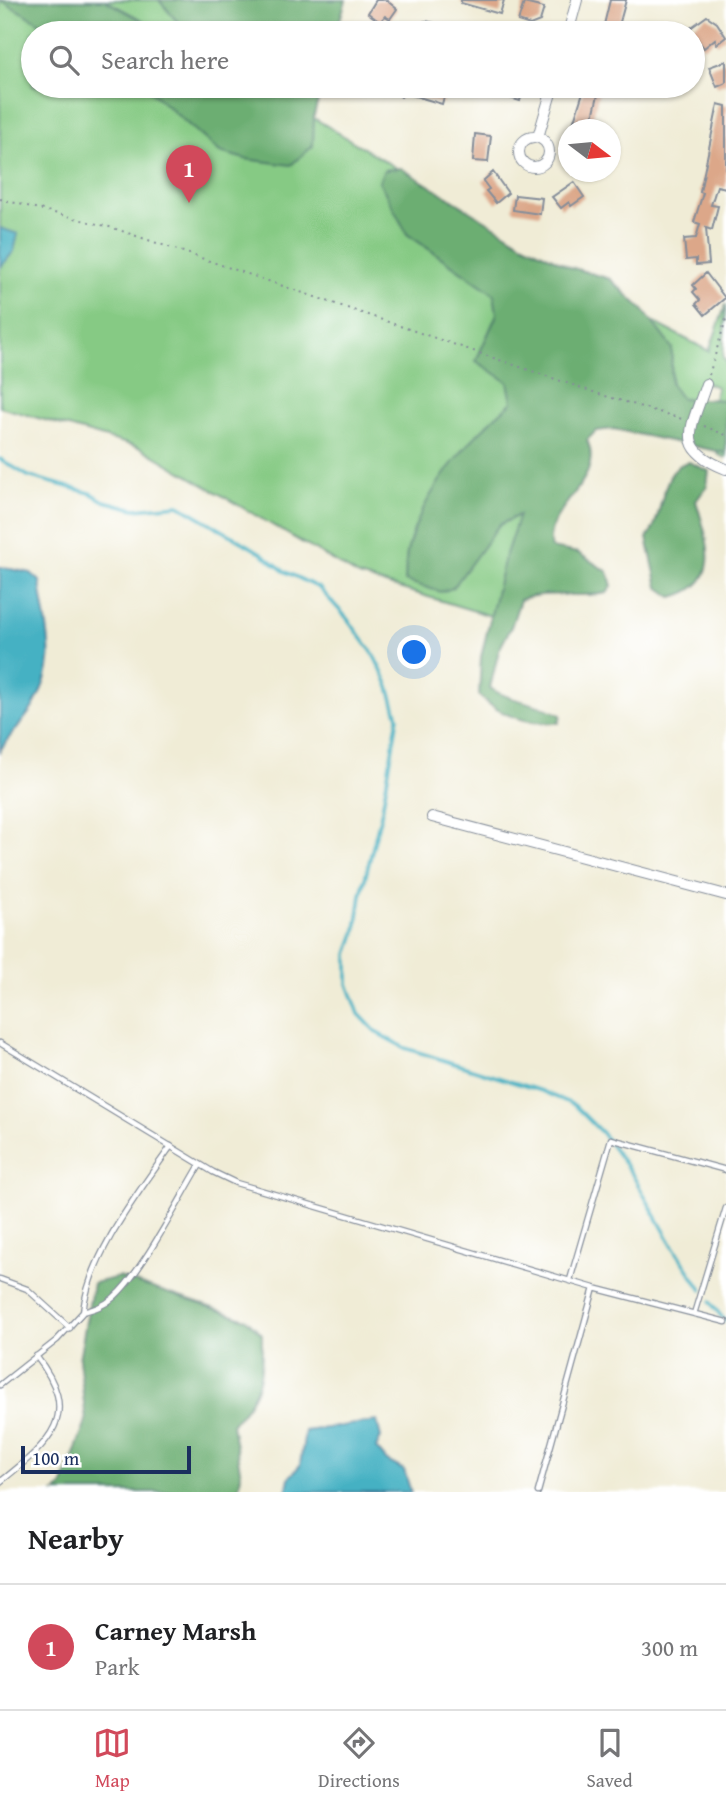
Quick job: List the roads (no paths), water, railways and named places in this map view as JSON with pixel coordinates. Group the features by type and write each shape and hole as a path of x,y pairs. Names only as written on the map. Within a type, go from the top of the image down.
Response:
{"street":[{"path":"571,21 577,0"},
{"path":"538,137 549,98"},
{"path":"706,384 693,423 691,442 694,450 705,460 726,469"},
{"path":"432,817 726,895"}],"lane":[{"path":"0,1043 201,1165 236,1182 594,1288 726,1322"},
{"path":"570,1280 611,1139 726,1170"},
{"path":"0,1385 70,1328 83,1312 85,1295 99,1261 171,1146"},
{"path":"83,1312 98,1308 113,1298 132,1276 201,1165"},
{"path":"694,1314 726,1208"},
{"path":"0,1279 27,1289 70,1328"},
{"path":"538,1492 594,1288"},
{"path":"0,1482 43,1443 58,1419 61,1401 58,1387 36,1356"}],"water":[{"path":"0,228 18,234 14,251 0,268"},
{"path":"0,567 31,573 40,581 48,630 49,659 42,689 33,707 0,751"},
{"path":"377,1421 381,1437 376,1448 387,1461 404,1470 411,1492 286,1492 289,1478 300,1465 305,1431"}],"waterway":[{"path":"0,459 28,476 135,509 179,505 261,553 284,571 319,588 346,617 372,652 388,684 398,717 382,810 361,895 356,930 348,954 348,984 359,1014 377,1033 405,1048 541,1091 574,1105 602,1133 632,1174 674,1248 702,1290"},
{"path":"710,1302 725,1321"}],"place":[{"name":"Carney Marsh","path":"189,203"}]}
